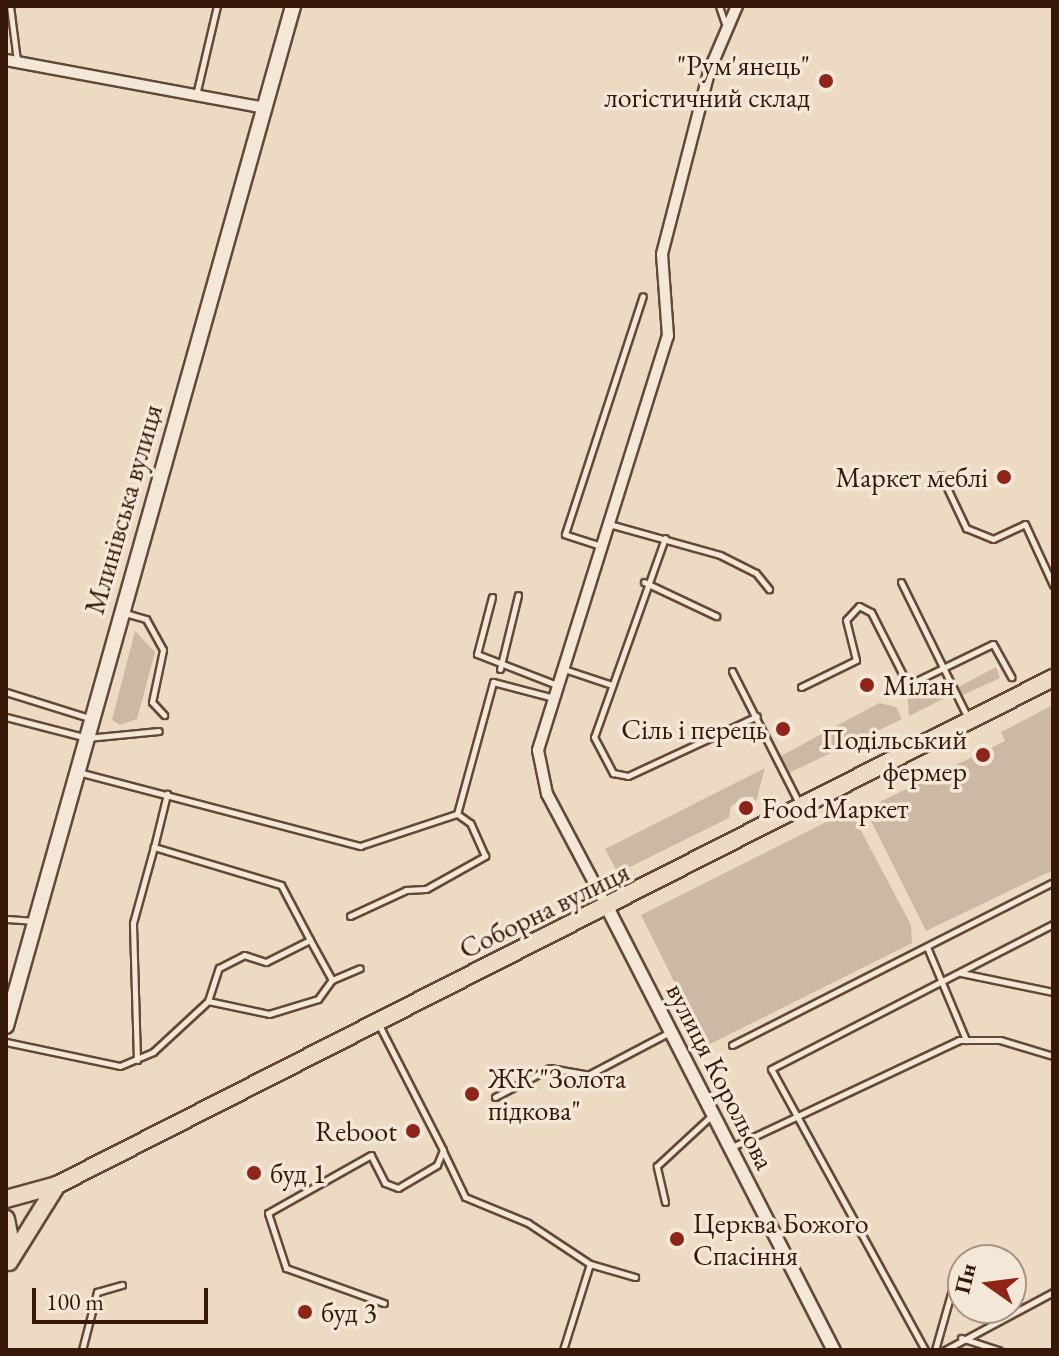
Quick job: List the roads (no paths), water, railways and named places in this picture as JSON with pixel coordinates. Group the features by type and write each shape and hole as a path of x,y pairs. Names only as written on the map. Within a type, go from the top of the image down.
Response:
{"main road":[{"name":"Млинівська вулиця","path":"6,1026 293,6"},
{"name":"Соборна вулиця","path":"6,1199 57,1185 377,1021 608,909 800,806 1053,678"},
{"path":"8,1264 57,1185"},
{"path":"6,1219 8,1264"}],"street":[{"path":"608,909 537,769 554,698 668,336 662,254 727,27 737,6"},
{"path":"11,61 197,91 264,108"},
{"name":"вулиця Корольова","path":"608,909 834,1350"}],"lane":[{"path":"10,6 11,61"},
{"path":"197,91 217,6"},
{"path":"719,6 727,27"},
{"path":"601,546 565,534 643,296"},
{"path":"941,475 966,528 993,539 1025,524 1053,585"},
{"path":"608,524 665,538 739,564 769,589"},
{"path":"665,538 644,582 594,737 613,773 628,776 757,716"},
{"path":"644,582 716,616"},
{"path":"901,582 969,721"},
{"path":"500,669 518,595"},
{"path":"492,597 477,654 500,669 558,686"},
{"path":"801,687 856,660 846,620 859,606 871,612 908,685 993,644 1011,677"},
{"path":"121,611 146,619 159,641 152,702 164,715"},
{"path":"563,669 612,685"},
{"path":"732,671 800,806"},
{"path":"457,814 493,682 554,698"},
{"path":"6,692 93,719"},
{"path":"6,717 87,738 159,731"},
{"path":"78,771 360,846 457,814"},
{"path":"137,1060 133,923 167,794"},
{"path":"350,916 406,890 426,889 485,856 470,823 457,814"},
{"path":"154,847 281,885 332,980"},
{"path":"732,1045 1053,882"},
{"path":"6,919 34,922"},
{"path":"925,1350 771,1069 1053,924"},
{"path":"6,1042 91,1065 137,1060 208,1001 219,968 244,955 266,962 310,940"},
{"path":"927,947 966,1040"},
{"path":"208,1001 269,1014 318,999 332,980 360,968"},
{"path":"957,973 988,974 1053,992"},
{"path":"377,1021 465,1197 528,1223 590,1264 635,1277"},
{"path":"495,1097 550,1068 588,1075 671,1031"},
{"path":"732,1148 966,1040 1000,1040 1053,1056"},
{"path":"665,1202 657,1166 715,1113"},
{"path":"384,1303 286,1268 268,1213 371,1155 385,1183 398,1188 437,1165 443,1150"},
{"path":"563,1350 590,1264"},
{"path":"82,1350 97,1292 122,1285"},
{"path":"945,1350 960,1338 1053,1292"},
{"path":"935,1350 947,1308"},
{"path":"960,1338 999,1350"}],"place":[{"name":"\"Рум'янець\" логістичний склад","path":"826,81"},
{"name":"Маркет меблі","path":"1004,477"},
{"name":"Мілан","path":"867,685"},
{"name":"Сіль і перець","path":"783,729"},
{"name":"Подільський фермер","path":"983,755"},
{"name":"Food Маркет","path":"746,808"},
{"name":"ЖК \"Золота підкова\"","path":"472,1094"},
{"name":"Reboot","path":"413,1131"},
{"name":"буд 1","path":"254,1173"},
{"name":"Церква Божого Спасіння","path":"677,1239"},
{"name":"буд 3","path":"305,1312"}]}
